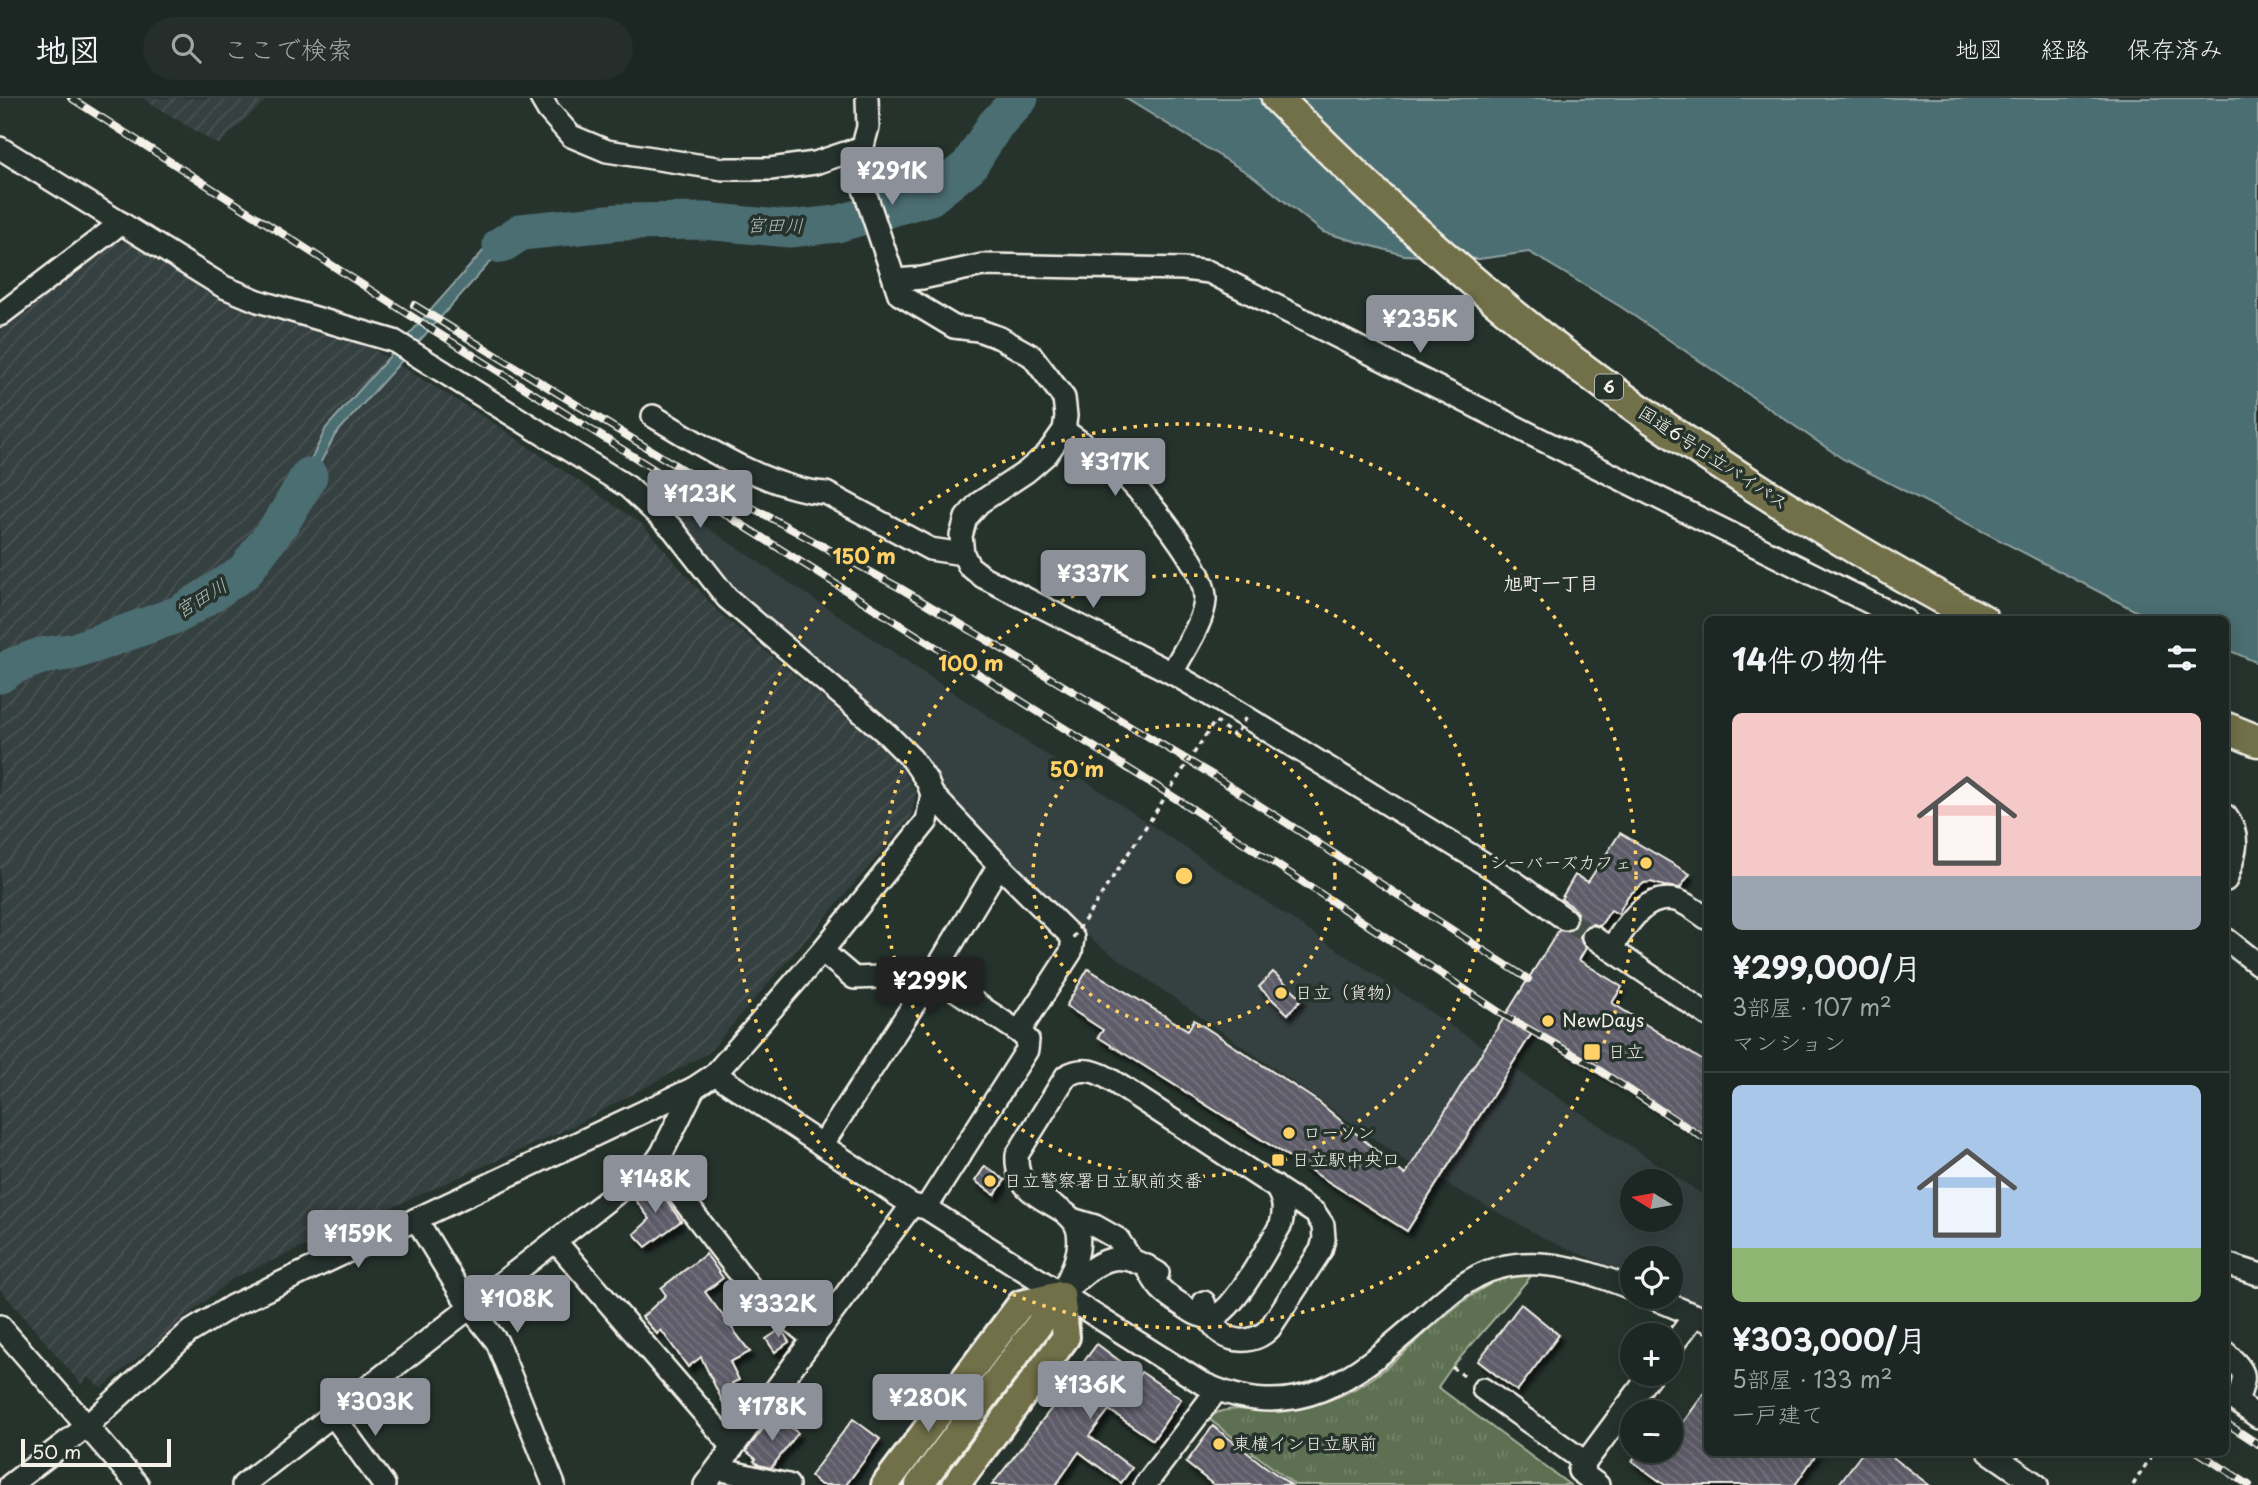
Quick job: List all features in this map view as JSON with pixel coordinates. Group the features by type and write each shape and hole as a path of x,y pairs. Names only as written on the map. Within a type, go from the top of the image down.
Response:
{"highway":[{"name":"国道6号日立バイパス","path":"1277,98 1338,159 1510,312 1651,419 1742,479 1899,575 1976,616"},
{"path":"2229,730 2258,741"}],"main road":[{"path":"885,1485 1021,1304 1061,1295"},
{"path":"919,1485 1061,1295"},
{"path":"956,1485 1066,1337 1061,1295"}],"street":[{"path":"541,98 571,136 607,151 723,169 770,169 815,163 863,147"},
{"path":"867,98 868,127 857,169 899,294 954,327 978,330 1000,338 1032,356 1064,398 1064,430 1047,453 1026,472 979,503 966,518 961,536 963,554 969,566 983,577 1172,673 1516,883 1565,919"},
{"path":"0,148 223,287 258,301 394,341 628,488 673,529 727,598 887,734 912,759 927,781 932,794 1073,939 1071,952 1019,1032"},
{"path":"0,315 121,223"},
{"path":"895,280 922,278 983,265 1183,269 1209,272 1897,616"},
{"path":"653,416 714,453 761,476 812,492 826,493 930,550 963,554"},
{"path":"1064,430 1123,474 1185,547 1205,596 1204,611 1172,673"},
{"path":"10,1485 86,1427 188,1333 233,1306 694,1088 715,1074 822,951 927,821 932,794"},
{"path":"2229,820 2237,849 2229,872"},
{"path":"822,1145 933,975 999,865"},
{"path":"1611,950 1629,920 1651,903 1678,901 1704,917"},
{"path":"1593,937 1704,1012"},
{"path":"711,1477 814,1339 919,1206 1027,1050 1028,1040 1019,1032 933,975 854,978 822,951"},
{"path":"1207,1309 1213,1326 1229,1337 1241,1341 1261,1338 1321,1250 1324,1240 1323,1225 1315,1213 1273,1185 1108,1078 1086,1070 1075,1071 1066,1076 1017,1154 1016,1167 1024,1185 1072,1219 1095,1226 1118,1239 1162,1292 1196,1315 1207,1309 1223,1312 1235,1298 1281,1224 1284,1211 1282,1196 1273,1185"},
{"path":"715,1074 822,1145 1200,1382 1217,1390 1259,1400 1305,1395 1339,1382 1390,1347 1446,1297 1496,1268 1549,1264 1576,1269 1620,1284"},
{"path":"243,1485 655,1163 694,1088"},
{"path":"655,1163 753,1291 814,1339"},
{"path":"416,1219 470,1308 497,1342 554,1485"},
{"path":"1061,1295 1079,1245 1078,1230 1072,1219"},
{"path":"556,1242 733,1447"},
{"path":"1061,1295 1093,1267 1106,1260 1139,1262"},
{"path":"2229,1265 2258,1274"},
{"path":"1680,1309 1702,1318 1683,1336"},
{"path":"0,1326 138,1485"},
{"path":"2229,1356 2243,1369 2244,1377 2237,1402 2258,1416"},
{"path":"1598,1485 1579,1471 1642,1386"},
{"path":"1483,1389 1585,1462"},
{"path":"1145,1485 1217,1390"},
{"path":"333,1415 384,1485"},
{"path":"1995,1456 2037,1485"},
{"path":"711,1477 788,1485"}],"path":[{"path":"1073,939 1215,721 1235,736 1246,717"},
{"path":"2133,1485 2151,1456"}],"shaded area":[{"path":"142,98 268,98 218,145"},
{"path":"126,241 242,309 366,345 486,418 642,524 718,612 895,757 916,793 911,818 708,1053 572,1127 233,1278 102,1388 88,1377 81,1384 0,1289 0,325 98,248"},
{"path":"663,498 1665,1169 1620,1169 1620,1232 1684,1232 1684,1182 1704,1195 1704,1307 1683,1298 1683,1246 1620,1246 1620,1271 1549,1241 1404,1160 1093,941 730,586"}],"green space":[{"path":"1532,1275 1452,1367 1438,1387 1570,1485 1295,1485 1209,1419 1215,1414 1233,1409 1292,1410 1342,1395 1379,1373 1446,1315 1493,1282 1508,1276"}],"water":[{"path":"1125,98 2258,98 2258,663 2229,650 2229,616 2148,616 1843,459 1621,307 1529,252 1479,259 1404,255 1323,232 1254,177"},
{"path":"545,221 548,236 517,242 497,253 335,435 288,524 279,517 326,428 484,250 519,225"}],"building":[{"path":"1620,833 1690,874 1680,888 1644,883 1628,896 1618,914 1611,910 1600,926 1587,926 1580,937 1586,948 1579,960 1622,987 1612,1003 1704,1061 1704,1137 1534,1030 1407,1231 1098,1037 1103,1030 1066,1006 1088,969 1188,1030 1194,1020 1320,1103 1405,1175 1559,930 1570,931 1576,926 1577,913 1561,899 1575,875 1588,882"},
{"name":"日立（貨物）","path":"1273,972 1302,998 1288,1014 1259,987"},
{"name":"日立警察署日立駅前交番","path":"985,1166 1005,1180 995,1195 975,1181"},
{"path":"648,1185 656,1186 681,1221 646,1247 634,1234 650,1219 633,1197"},
{"path":"706,1254 723,1278 705,1292 750,1352 730,1362 739,1380 732,1383 743,1406 728,1413 701,1357 688,1367 661,1330 657,1334 642,1317 666,1295 661,1288"},
{"path":"1521,1304 1559,1335 1517,1391 1478,1361"},
{"path":"781,1329 789,1342 775,1352 766,1339"},
{"path":"1097,1344 1139,1375 1141,1372 1181,1399 1153,1440 1109,1410 1089,1436 1132,1468 1121,1483 1079,1452 1056,1485 992,1485 1057,1401 1055,1400"},
{"path":"1704,1394 1704,1456 1815,1456 1795,1485 1665,1485 1635,1463 1683,1463 1683,1422"},
{"path":"774,1415 798,1433 771,1468 759,1465 746,1451"},
{"path":"853,1419 880,1439 846,1485 821,1485 810,1476"},
{"name":"東横イン日立駅前","path":"1213,1426 1291,1485 1214,1485 1186,1463"},
{"path":"1860,1456 1891,1456 1929,1485 1838,1485"}],"waterway":[{"name":"宮田川","path":"501,245 521,232 619,222 705,221 789,229 837,224 930,197 969,166 995,125 1020,98"},
{"name":"宮田川","path":"0,675 13,666 41,656 75,651 179,614 211,594 244,572 283,520 309,476"}],"tunnel":[{"path":"1565,919 1593,937"}],"railway":[{"path":"71,98 1194,810 1505,1016 1585,1061 1704,1138"},
{"path":"414,305 688,473 900,588 1214,776 1528,979"},
{"path":"2229,1425 2258,1444"},
{"path":"2204,1456 2249,1485"}],"place":[{"name":"シーバーズカフェ","path":"1646,863"},
{"name":"日立（貨物）","path":"1281,993"},
{"name":"NewDays","path":"1548,1021"},
{"name":"日立","path":"1592,1052"},
{"name":"ローソン","path":"1289,1133"},
{"name":"日立駅中央口","path":"1278,1160"},
{"name":"日立警察署日立駅前交番","path":"990,1181"},
{"name":"東横イン日立駅前","path":"1219,1444"}],"district":[{"name":"旭町一丁目","path":"1551,583"}]}
